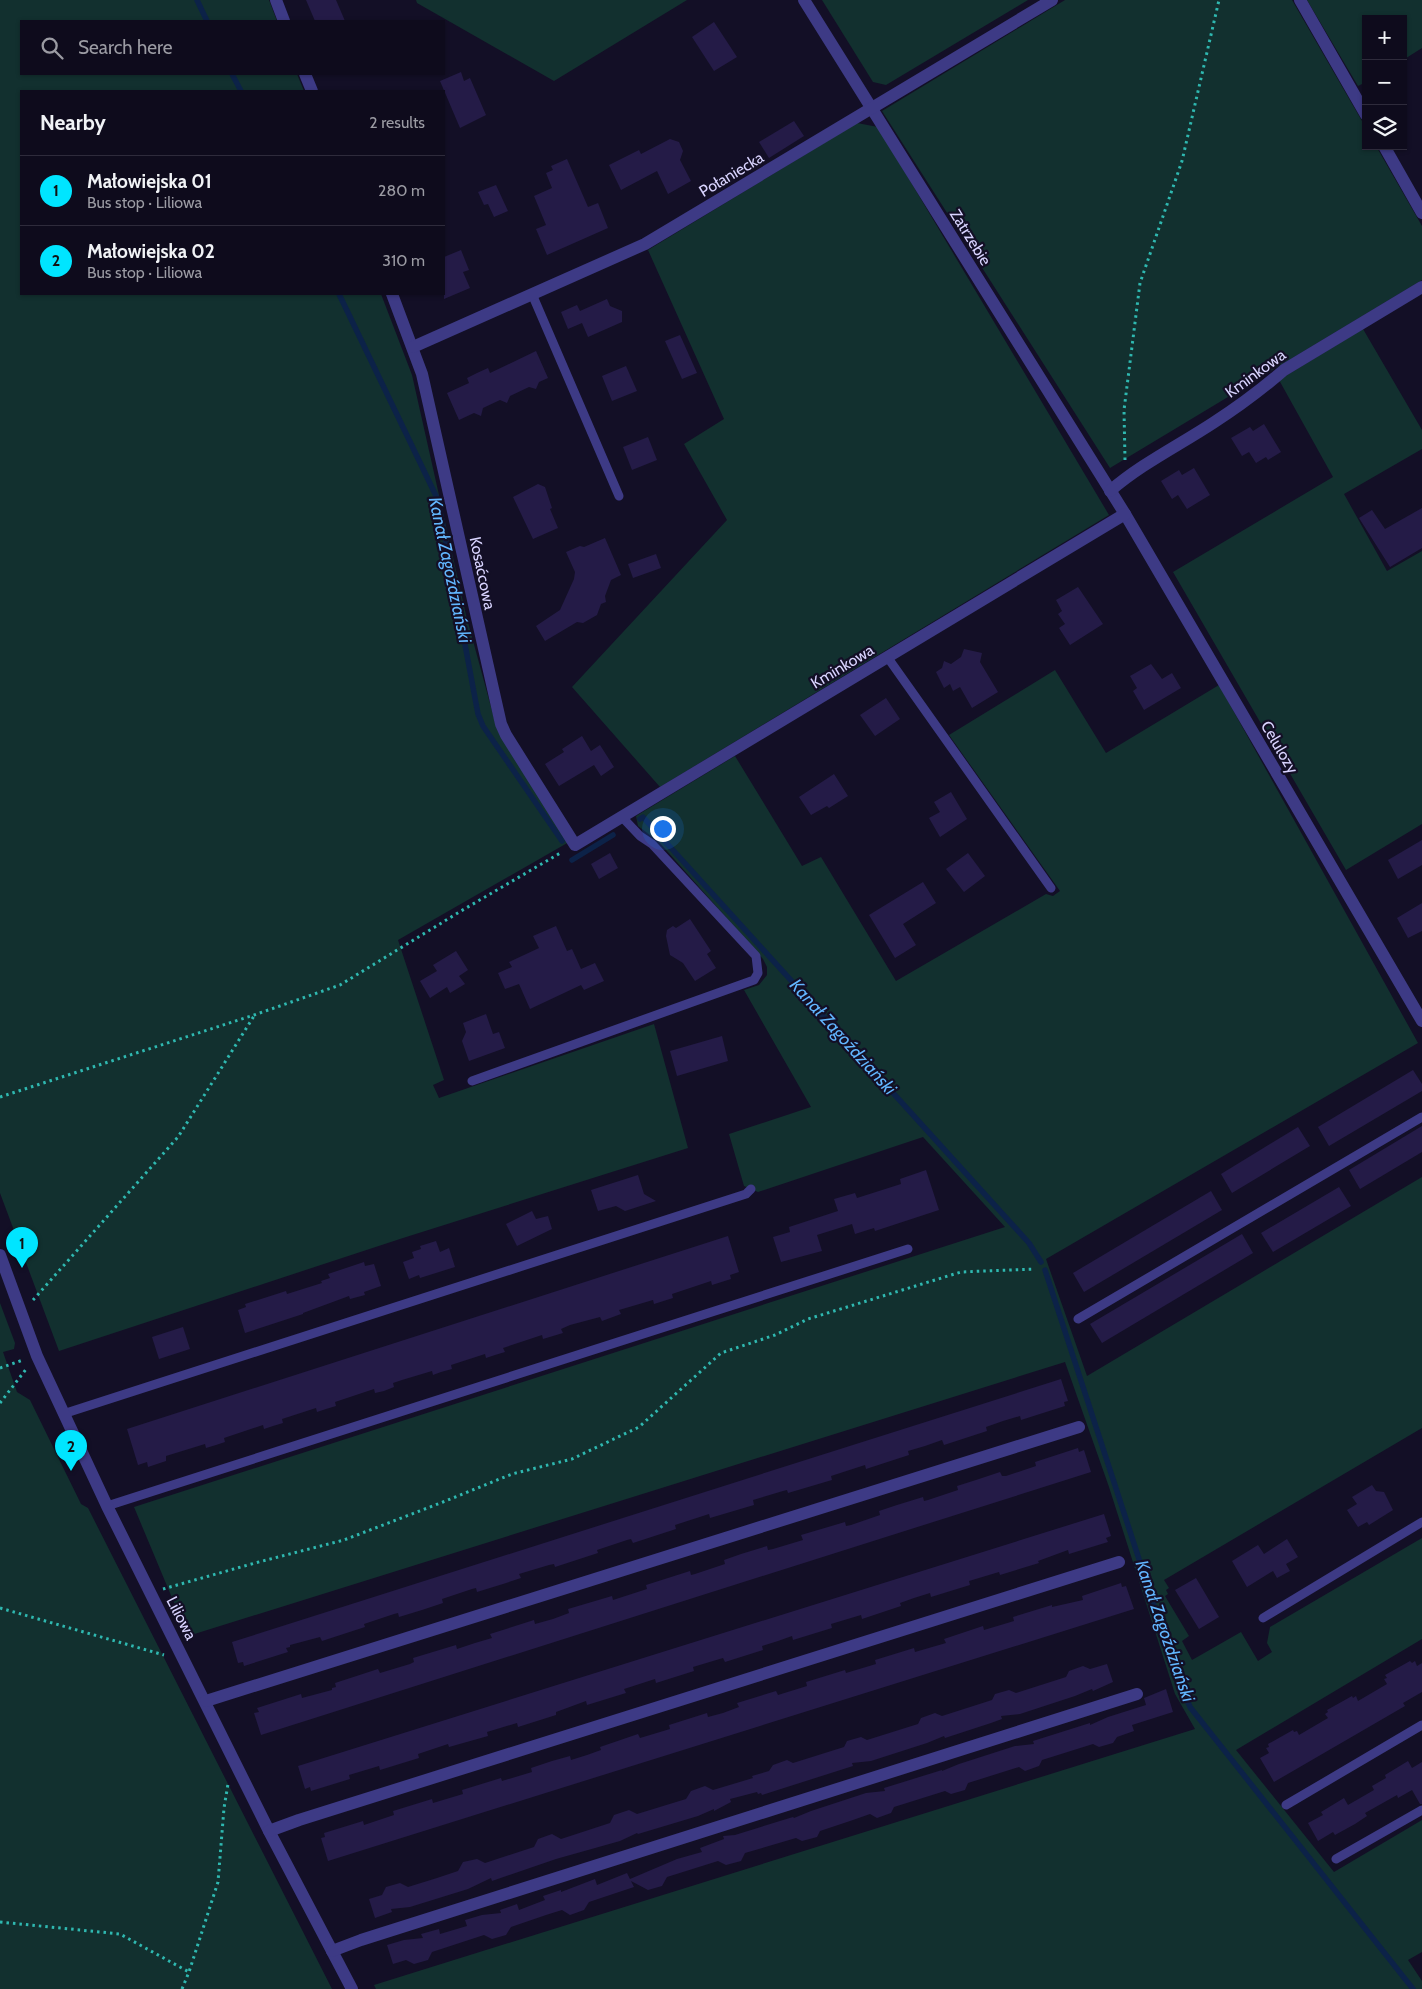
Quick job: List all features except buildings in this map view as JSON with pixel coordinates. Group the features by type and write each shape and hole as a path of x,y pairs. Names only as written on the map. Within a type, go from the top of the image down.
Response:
{"street":[{"path":"276,0 284,20"},
{"name":"Zatrzebie","path":"804,0 1110,491"},
{"name":"Połaniecka","path":"413,347 645,244 1052,0"},
{"path":"1300,0 1362,108"},
{"path":"304,75 312,90"},
{"path":"1386,150 1422,213"},
{"name":"Kminkowa","path":"1110,491 1125,478 1214,422 1266,386 1284,370 1422,287"},
{"name":"Kosaćcowa","path":"392,295 422,374 501,724 506,736 575,845"},
{"name":"Celulozy","path":"1110,491 1422,1021"},
{"name":"Kminkowa","path":"575,845 1125,514"},
{"name":"Liliowa","path":"0,1255 37,1356 107,1506 206,1701 269,1831 352,1989"},
{"path":"206,1701 1079,1427"},
{"path":"269,1831 1119,1562"},
{"path":"332,1951 361,1940 1137,1694"}],"lane":[{"path":"532,294 619,496"},
{"path":"888,658 1051,888"},
{"path":"472,1082 754,980 758,973 756,956 652,844 640,836 622,817"},
{"path":"1078,1319 1422,1118"},
{"path":"64,1414 746,1194 751,1189"},
{"path":"107,1506 908,1249"},
{"path":"1263,1618 1422,1522"},
{"path":"1286,1805 1422,1725"},
{"path":"1336,1860 1422,1810"}],"path":[{"path":"1125,478 1124,410 1140,283 1182,161 1219,0"},
{"path":"0,1096 254,1015 340,985 461,911 575,845"},
{"path":"21,1313 178,1137 254,1015"},
{"path":"151,1593 255,1562 344,1540 512,1474 572,1459 639,1427 721,1353 775,1335 808,1319 961,1272 1035,1269"},
{"path":"0,1368 37,1356"},
{"path":"0,1403 37,1356"},
{"path":"0,1608 186,1661"},
{"path":"182,1989 218,1882 224,1808 229,1777 240,1772"},
{"path":"0,1922 120,1934 189,1972"}],"green space":[{"path":"0,0 269,0 277,20 20,20 20,75 297,75 304,90 20,90 20,295 381,295 412,375 466,615 497,729 569,842 398,940 444,1080 433,1085 439,1098 654,1024 688,1148 403,1238 59,1351 0,1193"},
{"path":"416,0 687,0 554,81 417,3"},
{"path":"822,0 1028,0 886,85 873,82"},
{"path":"1065,0 1292,0 1362,121 1362,150 1378,150 1422,226 1422,280 1110,468 882,111"},
{"path":"1307,0 1422,0 1422,48 1407,57 1407,15 1362,15 1362,84 1358,86"},
{"path":"857,123 878,127 1109,515 660,787 572,687 727,520 684,444 724,419 648,250"},
{"path":"1363,329 1422,430 1422,449 1344,494 1387,571 1422,551 1422,824 1346,870 1173,572 1333,477 1279,380"},
{"path":"1055,670 1106,753 1219,685 1418,1043 1046,1259 1087,1376 1422,1177 1422,1428 1164,1580 1169,1588 1166,1590 1168,1594 1165,1596 1189,1636 1182,1641 1192,1660 1241,1632 1258,1661 1272,1652 1267,1643 1270,1627 1422,1538 1422,1639 1236,1750 1334,1872 1422,1820 1422,1952 1408,1960 1422,1981 1422,1989 376,1989 374,1985 1195,1729 1175,1694 1109,1487 1065,1362 188,1636 134,1507 1005,1227 923,1137 758,1192 744,1186 729,1134 811,1107 744,990 759,985 767,975 767,967 763,959 659,842 638,826 636,816 735,756 802,866 821,857 896,981 1046,894 1053,896 1060,891 949,735"},
{"path":"0,1303 15,1343 14,1349 3,1352 17,1392 30,1400 81,1504 88,1508 332,1989 0,1989"}],"waterway":[{"name":"Kanał Zagoździański","path":"197,0 207,20"},
{"name":"Kanał Zagoździański","path":"233,75 240,90"},
{"name":"Kanał Zagoździański","path":"339,295 438,500 478,714 483,726 562,841"},
{"name":"Kanał Zagoździański","path":"640,819 643,817 1029,1243 1041,1262"},
{"name":"Kanał Zagoździański","path":"572,860 613,835"},
{"name":"Kanał Zagoździański","path":"1045,1270 1177,1676 1190,1707 1413,1989"}],"place":[{"name":"Małowiejska 01","path":"22,1268"},
{"name":"Małowiejska 02","path":"71,1471"}]}
